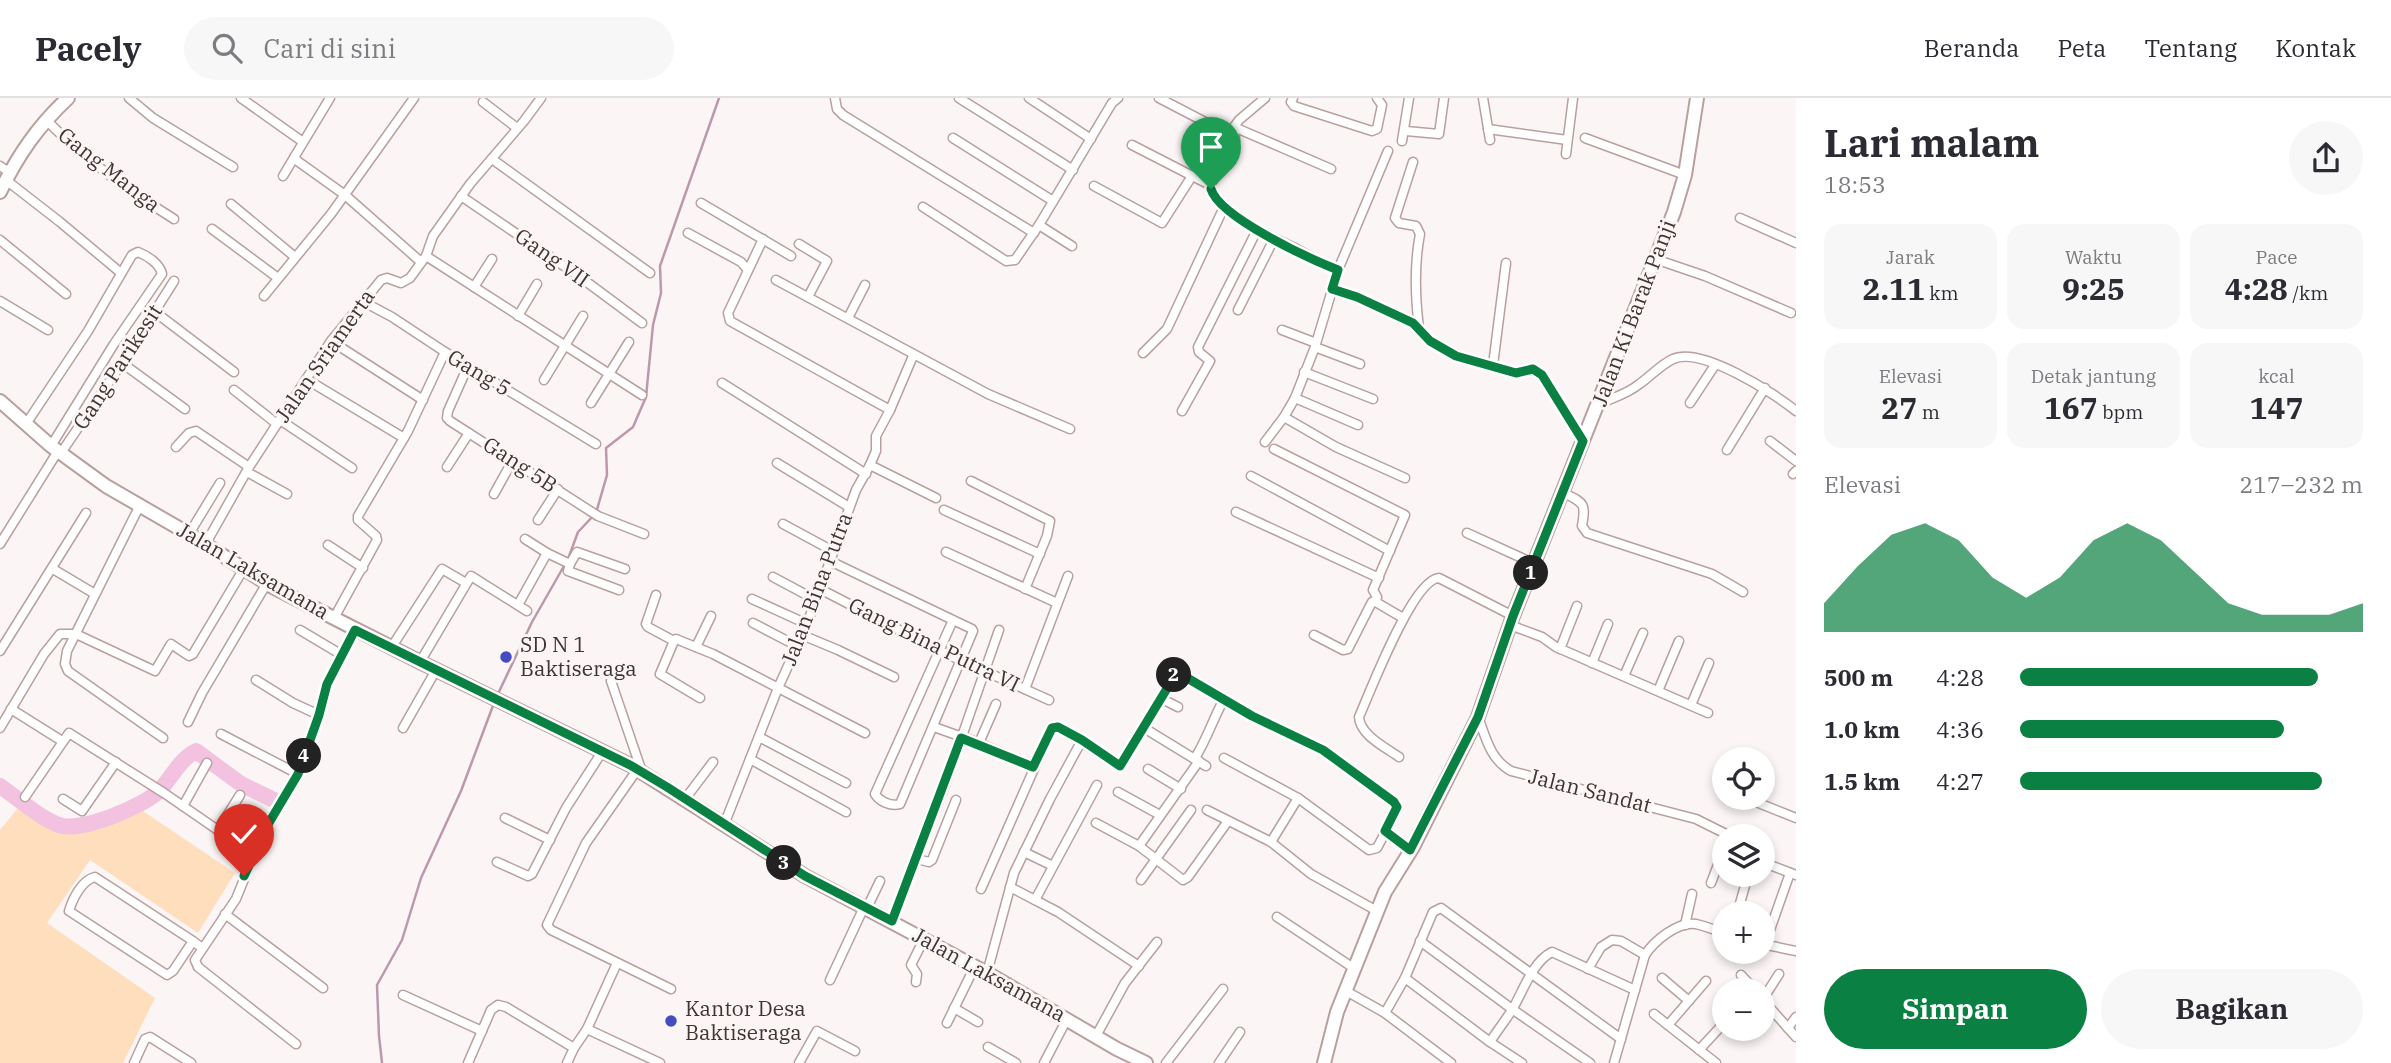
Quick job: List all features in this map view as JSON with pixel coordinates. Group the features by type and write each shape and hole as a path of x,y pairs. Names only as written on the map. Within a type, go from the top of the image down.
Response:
{"main road":[{"path":"4,177 31,136 68,98"},
{"name":"Jalan Ki Barak Panji","path":"1324,1063 1331,1032 1385,892 1410,850 1478,717 1512,621 1674,212 1685,175 1697,98"},
{"name":"Jalan Laksamana","path":"0,401 57,450 106,486 189,534 243,570 355,630 640,771 805,876 987,972 1141,1062"}],"street":[{"path":"130,98 153,118 233,167"},
{"path":"241,98 303,142"},
{"path":"283,176 330,98"},
{"path":"264,296 345,195 414,98"},
{"name":"Jalan Sriamerta","path":"205,545 248,470 331,341 381,280 387,278 401,283 406,281 423,259 433,236 461,196 541,98"},
{"path":"835,98 837,109 843,114 1034,233"},
{"path":"959,98 1073,170"},
{"path":"1029,98 1091,139"},
{"path":"923,207 1006,261 1015,260 1115,101 1104,98"},
{"path":"1159,98 1234,137"},
{"path":"1210,185 1229,156 1234,128 1243,115 1265,98"},
{"path":"1293,98 1291,102 1294,106 1373,131 1377,129 1382,104 1377,98"},
{"path":"1402,141 1406,131 1409,98"},
{"path":"1406,131 1439,134 1444,98"},
{"path":"1483,98 1490,140"},
{"path":"1566,154 1573,98"},
{"path":"483,102 517,128"},
{"name":"Gang Manga","path":"45,119 73,146 124,187 174,219"},
{"path":"1234,128 1331,169"},
{"path":"1488,129 1567,140"},
{"path":"953,138 1053,201"},
{"path":"1585,138 1685,175"},
{"path":"1132,145 1210,185 1213,195 1224,207 1258,230 1338,270"},
{"path":"1265,442 1284,418 1295,397 1315,345 1338,270 1388,151"},
{"path":"295,156 298,162 345,195 423,259 474,288 642,395"},
{"path":"492,159 650,273"},
{"path":"1413,162 1395,218 1399,223 1416,226 1420,234 1415,285 1419,328"},
{"path":"1094,186 1162,223 1192,176"},
{"path":"4,177 121,273"},
{"name":"Gang VII","path":"461,196 642,323"},
{"path":"701,203 791,256"},
{"path":"231,204 295,257"},
{"path":"1143,353 1167,329 1224,207"},
{"path":"1740,218 1796,243"},
{"path":"1039,225 1072,246"},
{"path":"212,229 278,278"},
{"path":"1182,411 1210,361 1199,352 1198,347 1258,230"},
{"path":"688,233 741,262 747,269"},
{"path":"763,239 728,313 730,321 890,410"},
{"path":"1238,310 1274,239"},
{"path":"0,240 66,294"},
{"path":"799,244 827,261 808,297"},
{"path":"0,544 57,450 114,344 162,274 152,260 137,252 132,255 88,331 26,424"},
{"path":"474,288 492,259"},
{"path":"1655,259 1705,276 1791,313"},
{"path":"1493,365 1506,263"},
{"path":"776,280 913,356 988,394 1070,429"},
{"name":"Gang Parikesit","path":"57,450 122,363 174,281"},
{"path":"518,316 537,285"},
{"path":"848,318 865,285"},
{"path":"1332,289 1388,310 1419,328 1441,349 1456,356 1516,373 1533,369 1542,375 1583,441"},
{"path":"0,301 48,330"},
{"name":"Gang 5","path":"362,301 596,444"},
{"path":"155,312 234,372"},
{"path":"544,380 583,316"},
{"path":"1282,330 1360,364"},
{"path":"331,341 423,400"},
{"path":"591,403 629,342"},
{"path":"334,618 377,543 377,537 358,520 358,516 404,439 445,352"},
{"name":"Jalan Bina Putra","path":"724,825 778,688 807,624 849,507 876,451 876,436 913,356"},
{"path":"1599,404 1637,386 1662,365 1681,356 1704,360 1765,388 1796,411"},
{"path":"122,363 185,409"},
{"path":"1690,403 1715,365"},
{"name":"Gang 5B","path":"468,366 447,418 595,514 644,534"},
{"path":"1304,372 1373,399"},
{"path":"306,379 404,439"},
{"path":"722,383 868,470 936,498"},
{"path":"1727,450 1765,388"},
{"path":"234,390 352,468"},
{"path":"1295,397 1358,425"},
{"path":"1284,418 1336,447 1405,478"},
{"path":"176,447 189,433 196,431 248,470 287,494"},
{"path":"447,467 469,433"},
{"path":"1770,441 1796,461"},
{"path":"1274,449 1405,515 1373,590 1377,597 1376,602"},
{"path":"494,494 513,460"},
{"path":"777,463 849,507"},
{"path":"1251,476 1390,551"},
{"path":"971,481 1050,521 1047,536 1026,589"},
{"path":"189,534 220,483"},
{"path":"538,520 558,488"},
{"path":"1564,493 1583,504 1585,508 1581,526 1587,533 1712,574 1743,592"},
{"path":"140,505 67,651 65,664 68,671 163,738"},
{"path":"944,510 1040,554"},
{"path":"1236,512 1379,578"},
{"path":"0,651 86,513"},
{"path":"783,524 833,551"},
{"path":"1468,533 1535,564"},
{"path":"525,539 570,564"},
{"path":"328,545 363,568"},
{"path":"619,590 568,571 570,564 577,552 625,569"},
{"path":"946,552 1057,603"},
{"path":"518,605 547,553"},
{"path":"830,561 953,620 973,631 900,804 891,805 874,794 953,620"},
{"path":"53,569 95,594"},
{"path":"391,648 443,569 466,583"},
{"path":"0,728 56,638 64,633 76,634 155,671 171,644 189,656 194,654 243,570"},
{"path":"419,662 469,577 473,576 527,611"},
{"path":"773,576 816,600"},
{"path":"1025,690 1068,576"},
{"path":"1399,757 1366,732 1359,717 1404,618 1426,582 1438,578 1560,649 1708,713"},
{"path":"188,722 202,693 267,583"},
{"name":"Gang Bina Putra VI","path":"820,589 940,651 1049,700"},
{"path":"656,595 646,624 674,641 676,639 696,647 865,733"},
{"path":"752,599 807,624"},
{"path":"1376,602 1404,618"},
{"path":"1314,635 1346,650 1372,603 1376,602"},
{"path":"1560,649 1577,606"},
{"path":"696,647 711,616"},
{"path":"753,623 797,646"},
{"path":"1592,663 1608,624"},
{"path":"892,921 986,671 999,629"},
{"path":"300,630 342,655"},
{"path":"251,853 298,774 327,684 355,630"},
{"path":"1623,676 1643,633"},
{"path":"802,635 894,677"},
{"path":"674,641 660,674 700,698"},
{"path":"1658,691 1679,641"},
{"path":"1690,705 1709,663"},
{"path":"403,728 436,670"},
{"path":"981,889 1033,767 1055,727 1082,740 1118,766 1122,764 1163,699 1177,672 1252,716 1323,750 1394,802 1396,812 1377,848 1369,850 1298,798 1224,758"},
{"path":"622,675 611,681 640,771 586,843 547,923 551,930 671,989"},
{"path":"256,680 293,703 319,715"},
{"path":"1163,699 1178,707"},
{"path":"1139,846 1200,762 1212,723 1224,699"},
{"path":"979,743 996,704"},
{"path":"11,709 62,741"},
{"name":"Jalan Sandat","path":"1478,717 1493,757 1501,766 1511,771 1696,819 1712,827"},
{"path":"934,727 1033,767"},
{"path":"1144,728 1200,762"},
{"path":"25,797 69,733 164,793 251,853 253,857 236,899 195,960 198,967 296,1044"},
{"path":"221,734 298,774"},
{"path":"759,737 846,783"},
{"path":"987,972 1010,887 1024,852 1082,740"},
{"path":"497,862 530,875 566,808 602,752"},
{"path":"750,759 846,812"},
{"path":"63,799 82,811 116,762"},
{"path":"685,799 713,762"},
{"path":"183,806 207,763"},
{"path":"1148,769 1181,789"},
{"path":"1035,900 1097,785"},
{"path":"1118,792 1160,816"},
{"path":"218,830 240,795"},
{"path":"1271,842 1298,798"},
{"path":"917,859 929,862 932,860 956,800"},
{"path":"1775,809 1796,818"},
{"path":"1140,880 1191,810"},
{"path":"1207,810 1271,842 1311,874 1377,911"},
{"path":"505,818 550,840"},
{"path":"1096,823 1139,846 1185,879 1228,821"},
{"path":"1385,831 1410,850"},
{"path":"1024,852 1053,866"},
{"path":"1775,867 1793,874 1775,916"},
{"path":"193,941 173,971 167,975 69,911 87,880 95,877 193,941 202,948"},
{"path":"830,979 880,881"},
{"path":"1010,887 1058,912 1139,965"},
{"path":"1685,925 1692,894"},
{"path":"1385,1013 1405,978 1433,912 1441,908 1621,1039"},
{"path":"225,914 323,988"},
{"path":"1277,917 1355,970"},
{"path":"1614,1063 1645,955 1653,943 1685,925 1696,924 1712,929"},
{"path":"916,982 917,974 911,965 924,939"},
{"path":"1588,969 1601,947 1612,940 1621,941 1645,955"},
{"path":"1420,941 1590,1063"},
{"path":"1096,1036 1125,983 1157,943"},
{"path":"1775,947 1796,951"},
{"path":"1490,1042 1531,974 1545,956 1552,952 1635,990"},
{"path":"567,1063 587,1029 617,963"},
{"path":"947,1023 975,966"},
{"path":"1775,980 1779,974"},
{"path":"1741,975 1744,978"},
{"path":"1405,978 1522,1063"},
{"path":"1662,978 1689,1001"},
{"path":"1668,1026 1706,981"},
{"path":"1167,1063 1223,989"},
{"path":"1346,991 1385,1013 1451,1063"},
{"path":"403,995 482,1031"},
{"path":"468,1063 491,1010 498,1005 574,1048"},
{"path":"954,1008 978,1022"},
{"path":"1654,1014 1716,1063"},
{"path":"1775,1014 1796,1037"},
{"path":"1788,1028 1796,1017"},
{"path":"1044,1063 1067,1019"},
{"path":"587,1029 660,1063"},
{"path":"799,1063 817,1031 855,1052"},
{"path":"1219,1063 1240,1032"},
{"path":"1699,1050 1712,1036"},
{"path":"134,1063 148,1037 191,1063"},
{"path":"988,1047 1016,1063"}],"shaded area":[{"path":"17,809 58,831 98,830 140,809 235,873 198,933 90,860 47,923 155,998 123,1063 0,1063 0,830"}],"waterway":[{"path":"568,559 578,532 596,513 607,475 606,448 633,427 646,397 653,325 661,293 660,266 719,98"},
{"path":"497,696 532,622 564,566"},
{"path":"382,1063 377,985 402,940 421,878 461,791 494,703"},
{"path":"0,786 51,822 69,826 82,825 112,817 152,796 185,759 196,751 241,784 278,802"}],"place":[{"name":"SD N 1 Baktiseraga","path":"506,657"},
{"name":"Kantor Desa Baktiseraga","path":"671,1021"}],"route":[{"path":"244,876 253,857 251,853 298,774 327,684 355,630 630,765 805,876 892,921 961,738 1033,767 1052,728 1058,727 1120,766 1177,672 1252,716 1323,750 1394,802 1396,812 1385,831 1410,850 1478,717 1513,616 1583,441 1538,372 1533,369 1516,373 1456,356 1430,341 1413,323 1388,310 1332,289 1338,270 1315,261 1258,230 1224,207 1211,189"}]}
